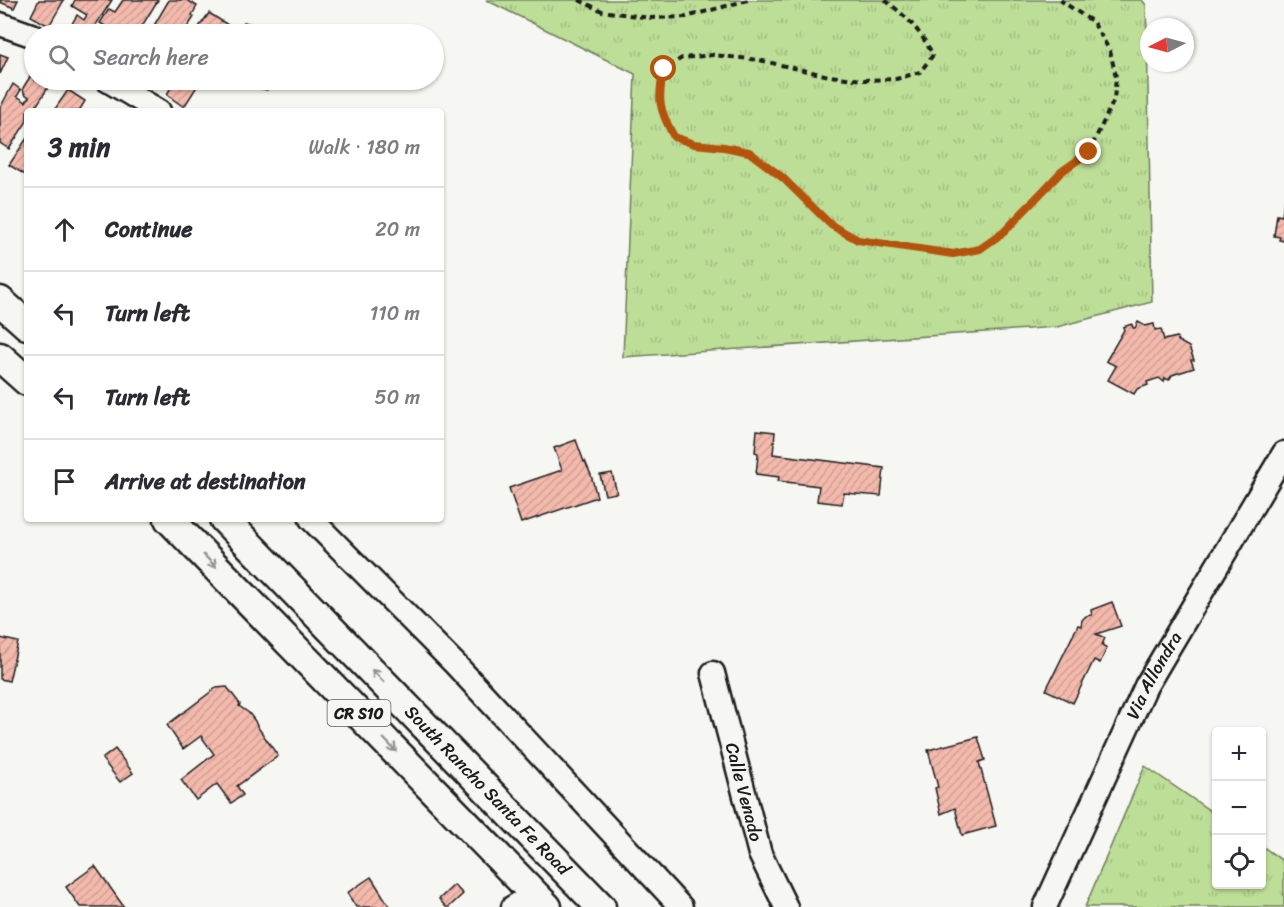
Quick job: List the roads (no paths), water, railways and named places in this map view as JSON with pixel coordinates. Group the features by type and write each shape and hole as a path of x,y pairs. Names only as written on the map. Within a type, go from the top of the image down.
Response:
{"main road":[{"path":"0,301 24,322"},
{"path":"0,357 24,378"},
{"name":"CR S10","path":"172,522 532,903"},
{"name":"South Rancho Santa Fe Road","path":"227,522 601,907"}],"street":[{"path":"0,24 24,32"},
{"path":"124,90 154,108"},
{"name":"Via Allondra","path":"1046,907 1146,686 1284,453"},
{"path":"314,522 454,664 681,907"},
{"name":"Calle Venado","path":"713,673 760,855 786,907"}]}
